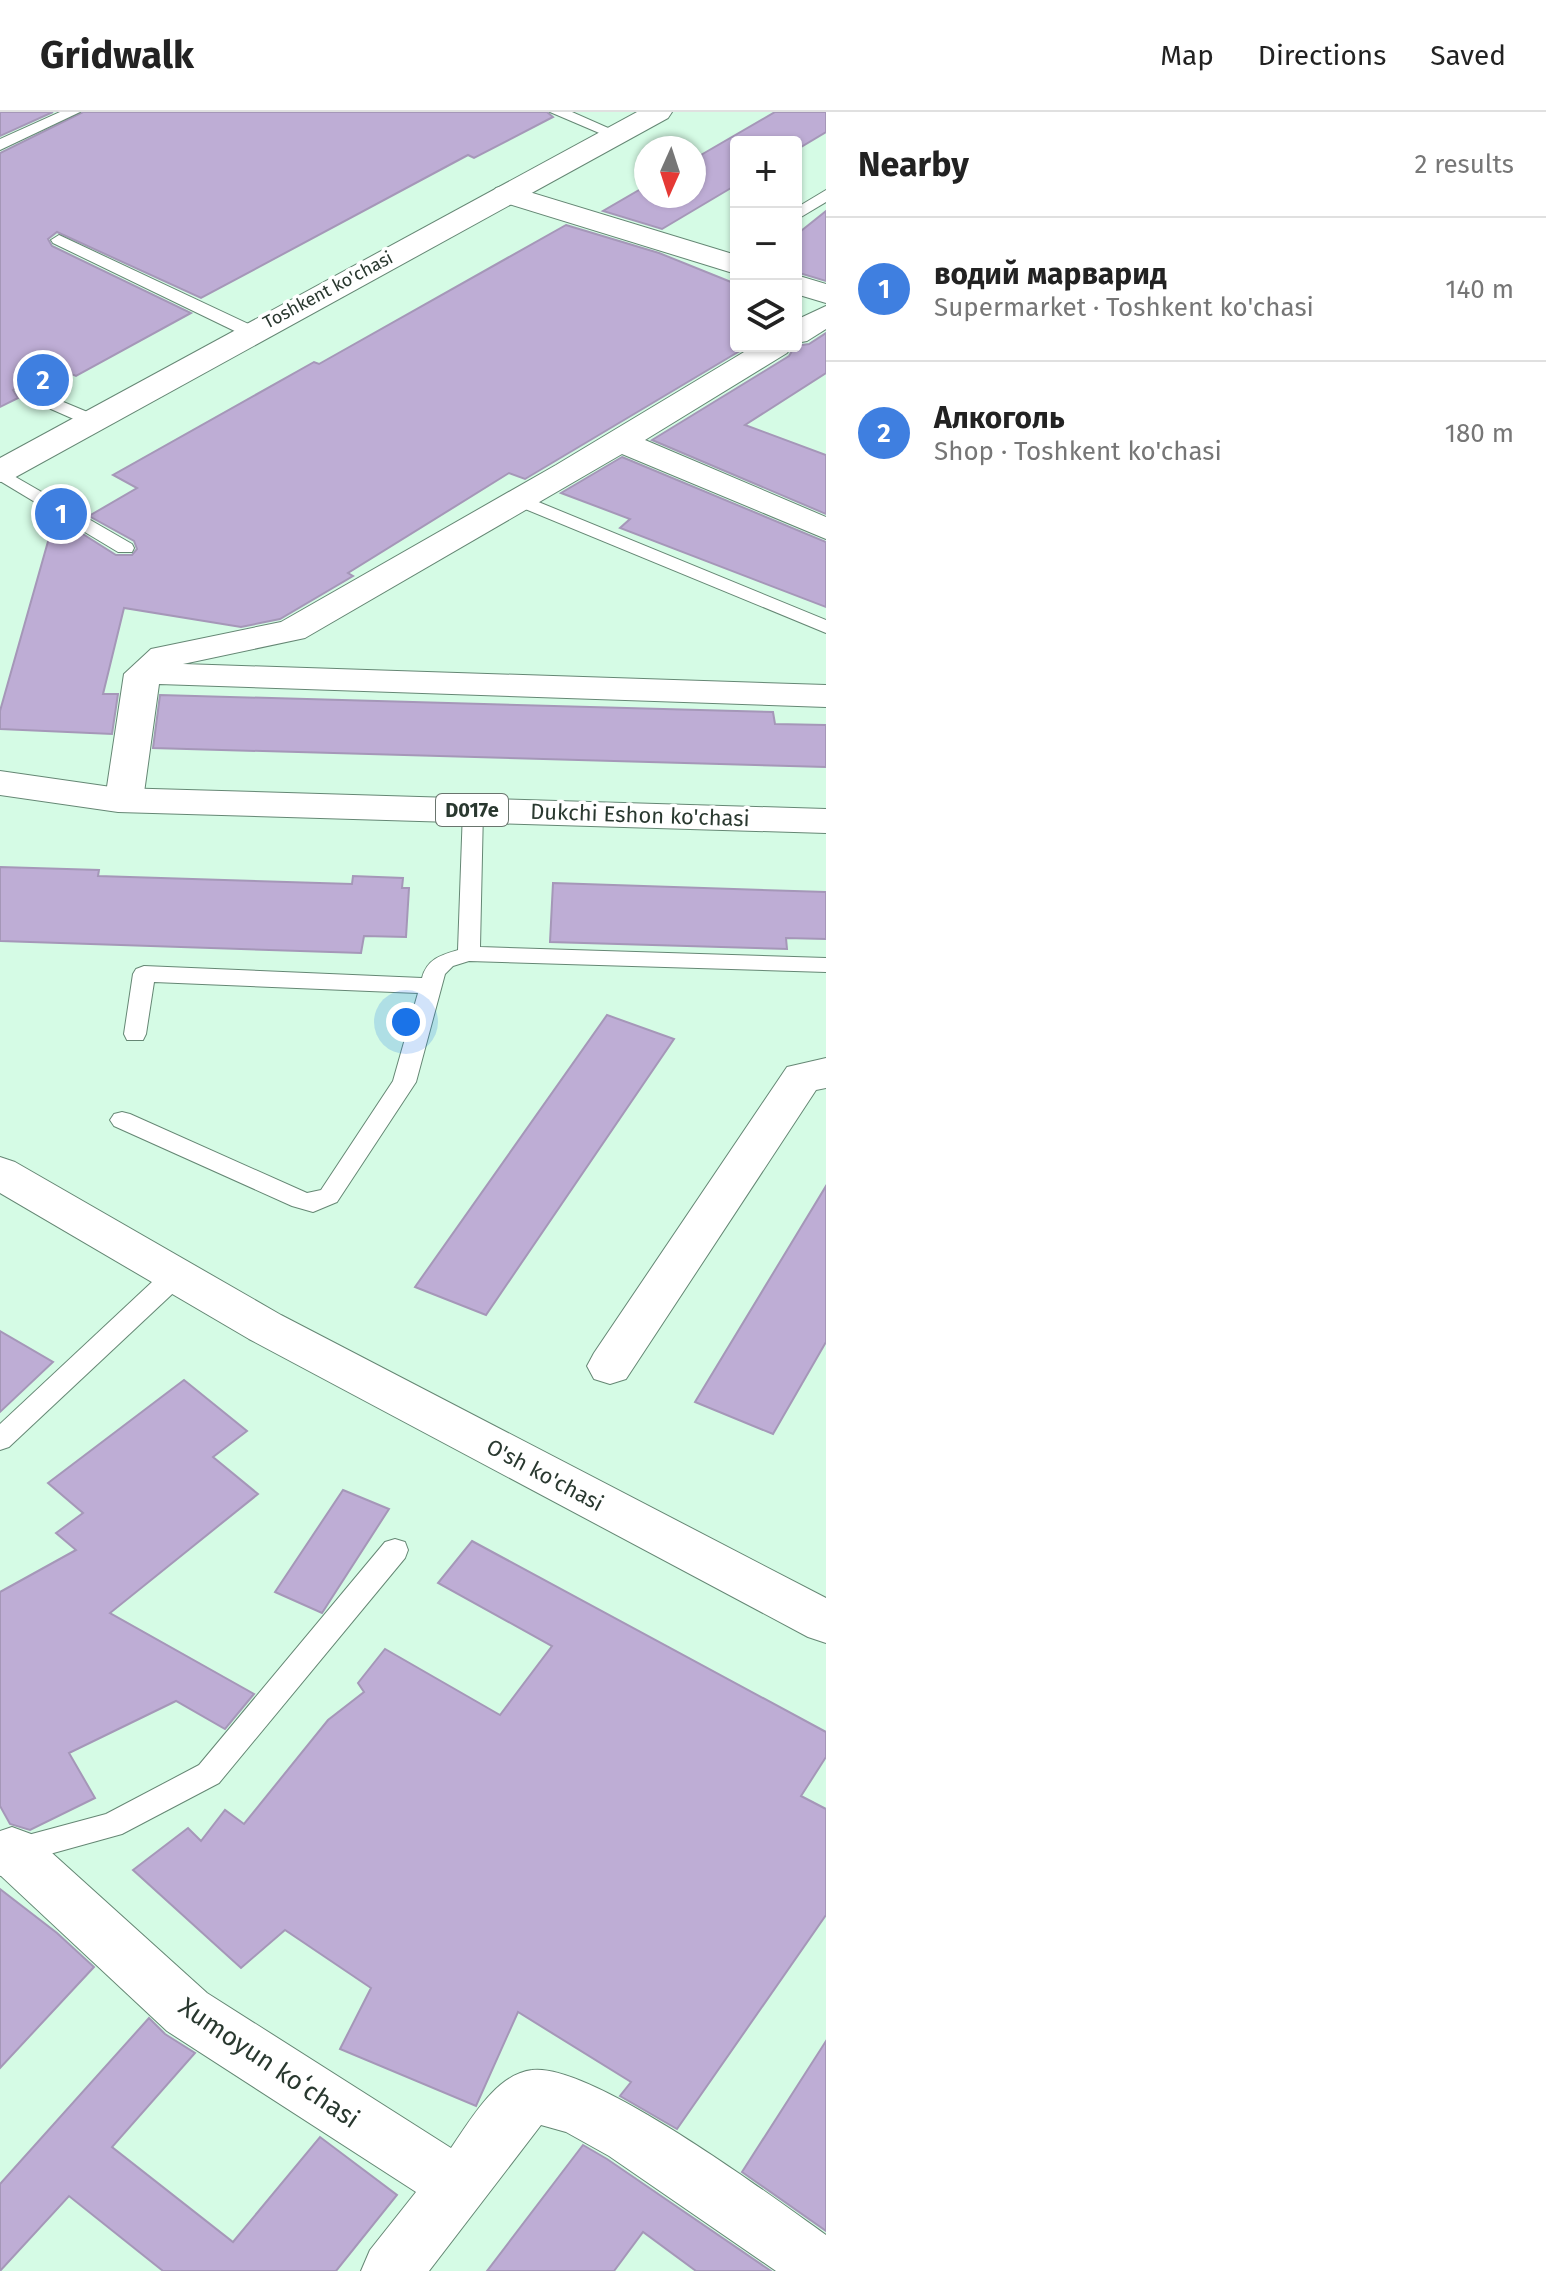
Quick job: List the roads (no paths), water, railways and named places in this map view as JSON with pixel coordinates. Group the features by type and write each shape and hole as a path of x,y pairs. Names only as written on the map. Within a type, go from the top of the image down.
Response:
{"street":[{"name":"Toshkent ko'chasi","path":"0,473 251,332 658,112"},
{"path":"506,194 730,260"},
{"path":"802,286 826,294"},
{"path":"802,330 826,315"},
{"path":"121,800 142,674 164,657 292,630 620,441 766,352"},
{"path":"620,441 826,529"},
{"path":"142,674 826,696"},
{"name":"D017e","path":"0,783 121,800"},
{"name":"D017e","path":"0,811 121,800"},
{"name":"Dukchi Eshon ko'chasi","path":"121,800 826,821"},
{"path":"610,1366 802,1078 826,1073"},
{"name":"O'sh ko'chasi","path":"0,1173 265,1327 823,1614"},
{"name":"Xumoyun koʻchasi","path":"6,1857 187,2012 458,2186"},
{"path":"391,2271 531,2097 554,2096 611,2123 826,2271"}],"lane":[{"path":"0,145 72,112"},
{"path":"558,112 616,135"},
{"path":"802,211 826,195"},
{"path":"59,240 251,332"},
{"path":"25,391 91,420"},
{"path":"0,473 125,548"},
{"path":"519,500 826,627"},
{"path":"469,954 473,810"},
{"path":"122,1120 301,1200 322,1200 329,1196 404,1082 435,971 445,961 469,954 826,965"},
{"path":"135,1034 144,974 431,986"},
{"path":"0,1440 176,1275"},
{"path":"6,1857 112,1825 209,1774 395,1550"}],"place":[{"name":"Алкоголь","path":"43,380"},
{"name":"водий марварид","path":"61,514"}]}
